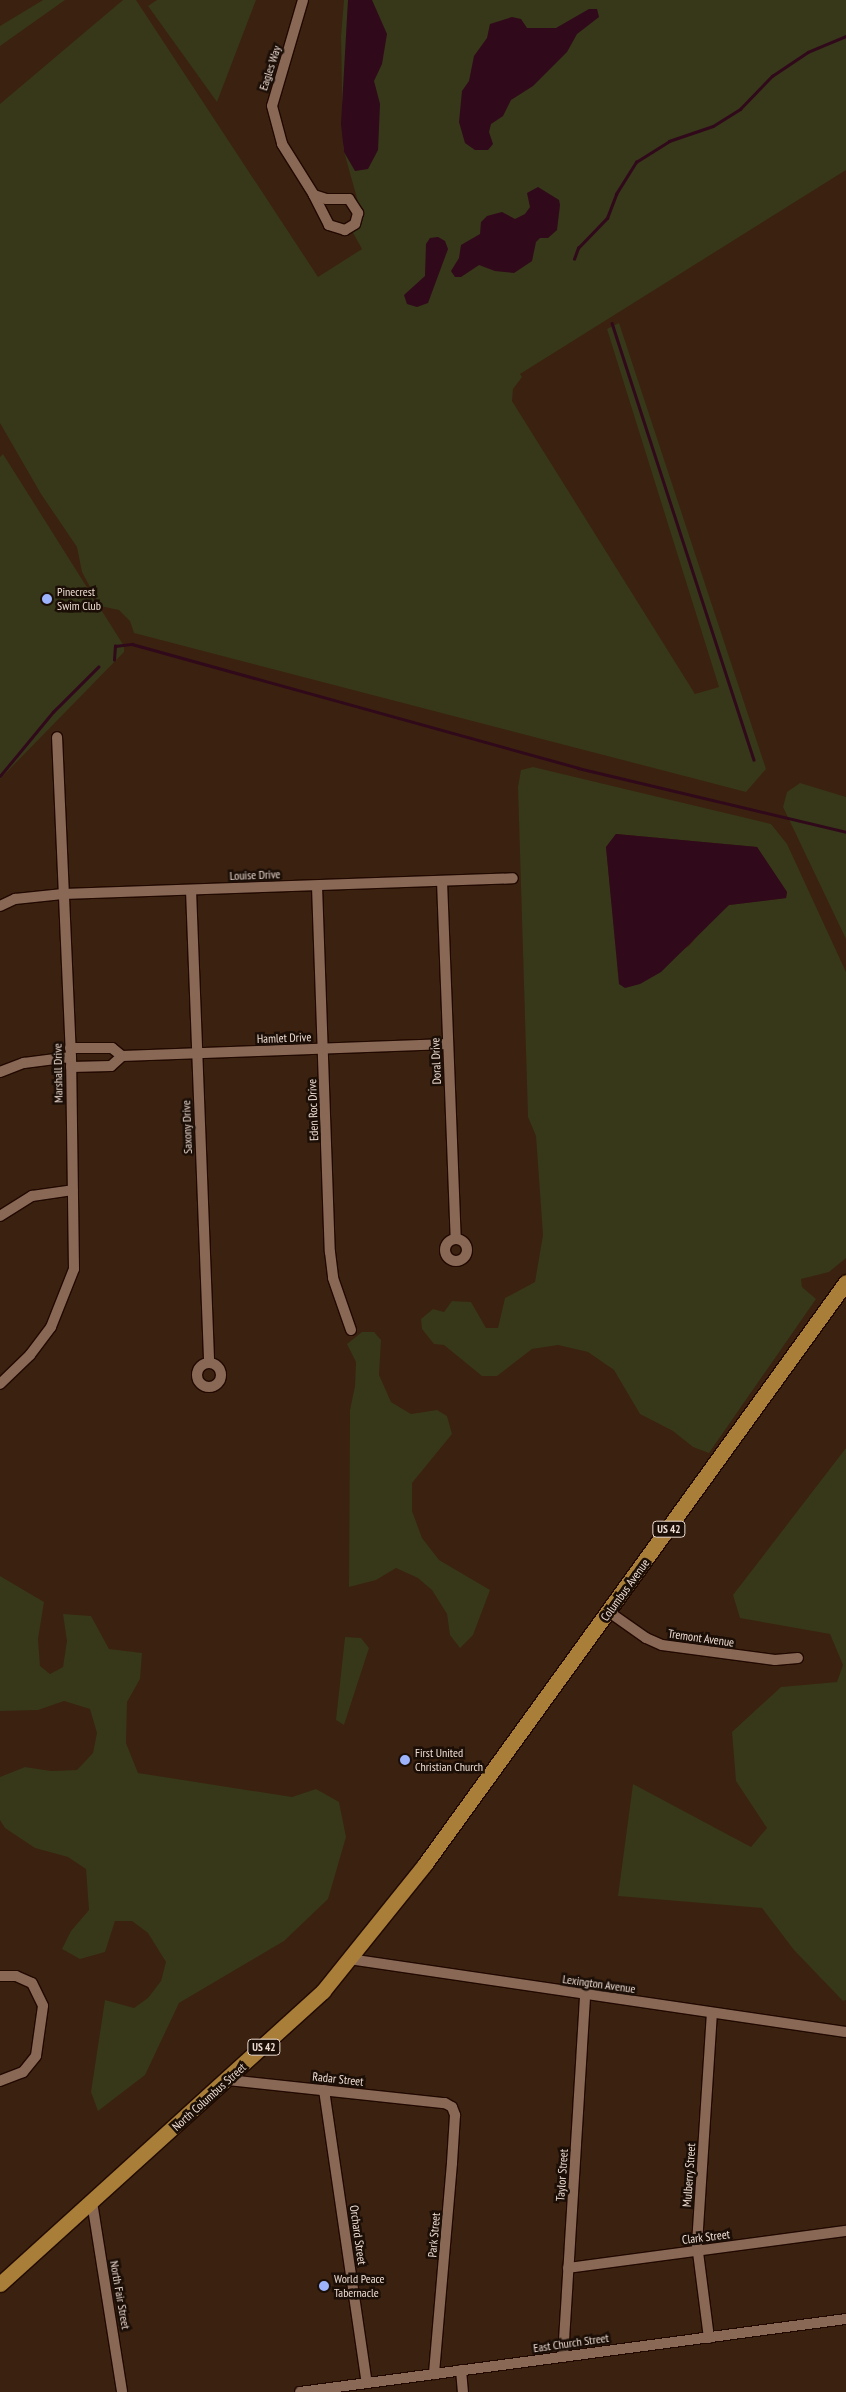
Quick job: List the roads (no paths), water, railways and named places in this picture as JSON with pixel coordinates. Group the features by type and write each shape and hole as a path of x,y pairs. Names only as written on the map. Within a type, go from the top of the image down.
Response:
{"main road":[{"name":"Columbus Avenue","path":"490,1775 846,1282"},
{"name":"North Columbus Street","path":"0,2284 228,2080 323,1991 350,1959 490,1775"}],"street":[{"name":"Eagles Way","path":"303,0 272,106 279,138 314,195 329,225 345,230 355,224 358,213 349,199 326,199 314,195"},
{"name":"Marshall Drive","path":"0,1384 30,1354 51,1327 63,1303 74,1269 71,1058 57,736"},
{"name":"Louise Drive","path":"0,906 15,899 63,894 513,878"},
{"name":"Doral Drive","path":"442,881 456,1239"},
{"name":"Eden Roc Drive","path":"316,886 332,1270 351,1330"},
{"name":"Saxony Drive","path":"191,890 209,1363"},
{"name":"Hamlet Drive","path":"0,1072 24,1063 71,1058 112,1048 122,1056 448,1044"},
{"name":"Hamlet Drive","path":"71,1058 111,1066 122,1056"},
{"path":"0,1216 32,1196 72,1190"},
{"name":"Tremont Avenue","path":"609,1612 646,1638 662,1645 775,1660 798,1658"},
{"name":"Lexington Avenue","path":"350,1959 846,2032"},
{"path":"0,1976 16,1976 32,1983 43,2006 36,2056 23,2072 0,2081"},
{"name":"Taylor Street","path":"562,2357 586,1994"},
{"name":"Mulberry Street","path":"709,2338 697,2250 712,2013"},
{"name":"Radar Street","path":"228,2080 445,2103"},
{"name":"Orchard Street","path":"324,2090 367,2383"},
{"name":"Park Street","path":"434,2374 455,2115 452,2107 445,2103"},
{"name":"North Fair Street","path":"92,2202 122,2392"},
{"name":"Clark Street","path":"568,2268 846,2231"},
{"name":"East Church Street","path":"300,2392 846,2319"},
{"path":"461,2370 463,2392"}],"waterway":[{"path":"574,259 578,248 607,218 616,194 636,162 669,141 713,126 740,109 772,76 808,52 846,36"},
{"path":"612,323 754,759"},
{"path":"114,660 115,646 132,644 578,768 846,832"},
{"path":"0,776 53,712 98,667"}],"place":[{"name":"Pinecrest Swim Club","path":"47,599"},
{"name":"First United Christian Church","path":"405,1760"},
{"name":"World Peace Tabernacle","path":"324,2286"}]}
